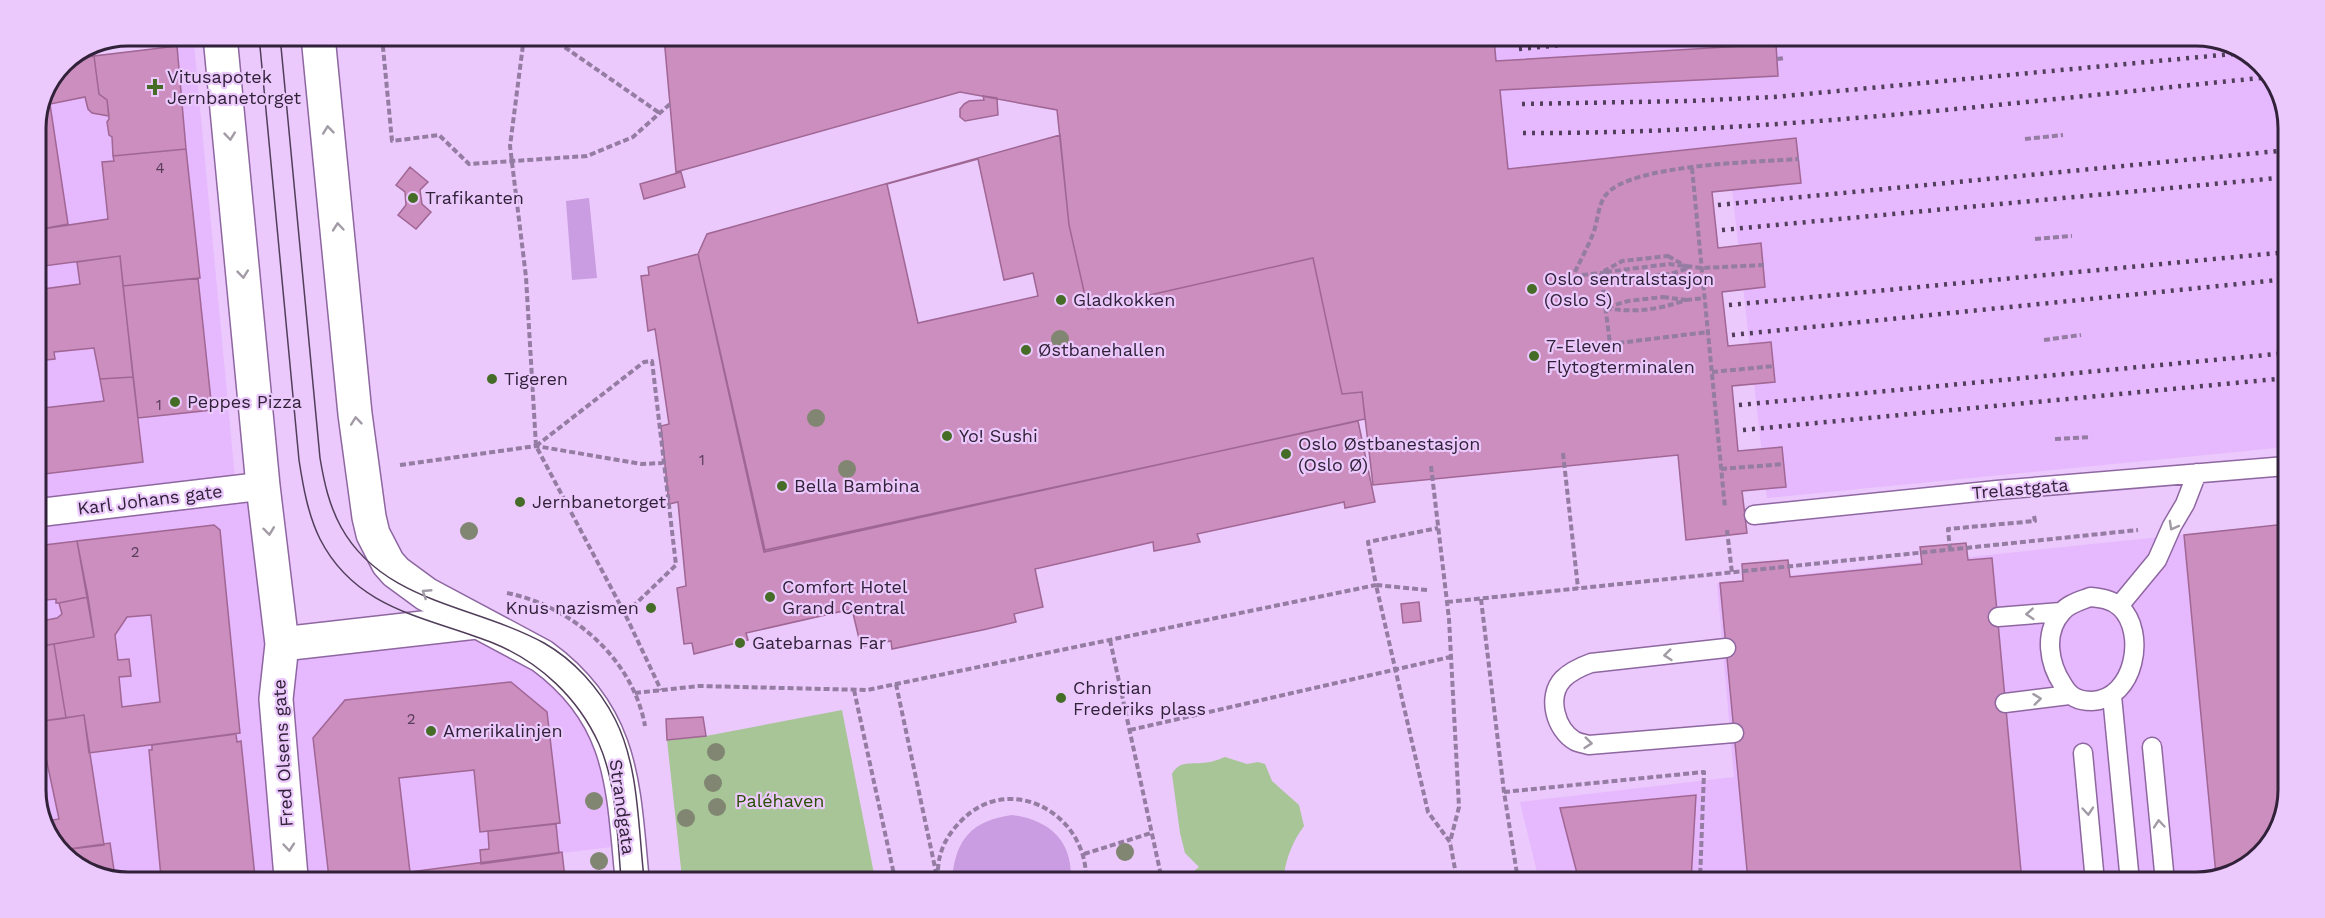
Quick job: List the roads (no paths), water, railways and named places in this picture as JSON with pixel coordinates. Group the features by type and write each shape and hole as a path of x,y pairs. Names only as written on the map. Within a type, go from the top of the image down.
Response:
{"street":[{"path":"221,46 264,486 282,644 476,622"},
{"path":"319,46 356,425 373,534 396,572 426,594 476,622"},
{"name":"Karl Johans gate","path":"47,512 264,486"},
{"name":"Strandgata","path":"476,622 525,646 556,667 583,693 598,716 611,741 623,786 631,872"},
{"name":"Fred Olsens gate","path":"282,644 276,699 291,872"}],"lane":[{"name":"Trelastgata","path":"1754,515 1997,490 2278,467"},
{"path":"2119,606 2157,560 2172,526 2186,504 2197,473"},
{"path":"1998,617 2061,612 2074,603 2090,597 2104,598 2119,606 2130,625 2133,660 2122,686 2112,696 2096,701 2081,701 2069,695 2057,676 2049,642 2061,612"},
{"path":"1726,648 1591,663 1577,668 1561,681 1554,698 1555,712 1563,730 1576,742 1589,745 1734,733"},
{"path":"2005,704 2069,695"},
{"path":"2112,696 2129,872"},
{"path":"2152,747 2164,872"},
{"path":"2083,753 2094,872"}],"tram line":[{"path":"260,46 299,460 306,500 316,530 335,563 353,582 373,596 395,608 510,651 542,671 569,697 590,727 605,760 613,793 620,872"},
{"path":"281,46 320,458 333,510 341,527 359,552 381,572 405,587 432,599 517,630 544,643 566,658 585,676 615,719 629,756 636,797 643,872"}],"railway":[{"path":"1519,49 1550,46"},
{"path":"1522,104 1774,97 2230,54"},
{"path":"1523,133 1617,132 1804,122 1991,106 2260,78"},
{"path":"1718,205 2278,151"},
{"path":"1722,230 2278,178"},
{"path":"1729,305 2278,253"},
{"path":"1732,335 2278,280"},
{"path":"1739,405 2278,354"},
{"path":"1743,430 2278,379"}],"place":[{"name":"Vitusapotek Jernbanetorget","path":"155,87"},
{"name":"Trafikanten","path":"413,198"},
{"name":"Oslo sentralstasjon (Oslo S)","path":"1532,289"},
{"name":"Gladkokken","path":"1061,300"},
{"name":"Østbanehallen","path":"1026,350"},
{"name":"7-Eleven Flytogterminalen","path":"1534,356"},
{"name":"Tigeren","path":"492,379"},
{"name":"Peppes Pizza","path":"175,402"},
{"name":"Yo! Sushi","path":"947,436"},
{"name":"Oslo Østbanestasjon (Oslo Ø)","path":"1286,454"},
{"name":"Bella Bambina","path":"782,486"},
{"name":"Jernbanetorget","path":"520,502"},
{"name":"Comfort Hotel Grand Central","path":"770,597"},
{"name":"Knus nazismen","path":"651,608"},
{"name":"Gatebarnas Far","path":"740,643"},
{"name":"Christian Frederiks plass","path":"1061,698"},
{"name":"Amerikalinjen","path":"431,731"}],"park label":[{"name":"Paléhaven","path":"780,801"}]}
